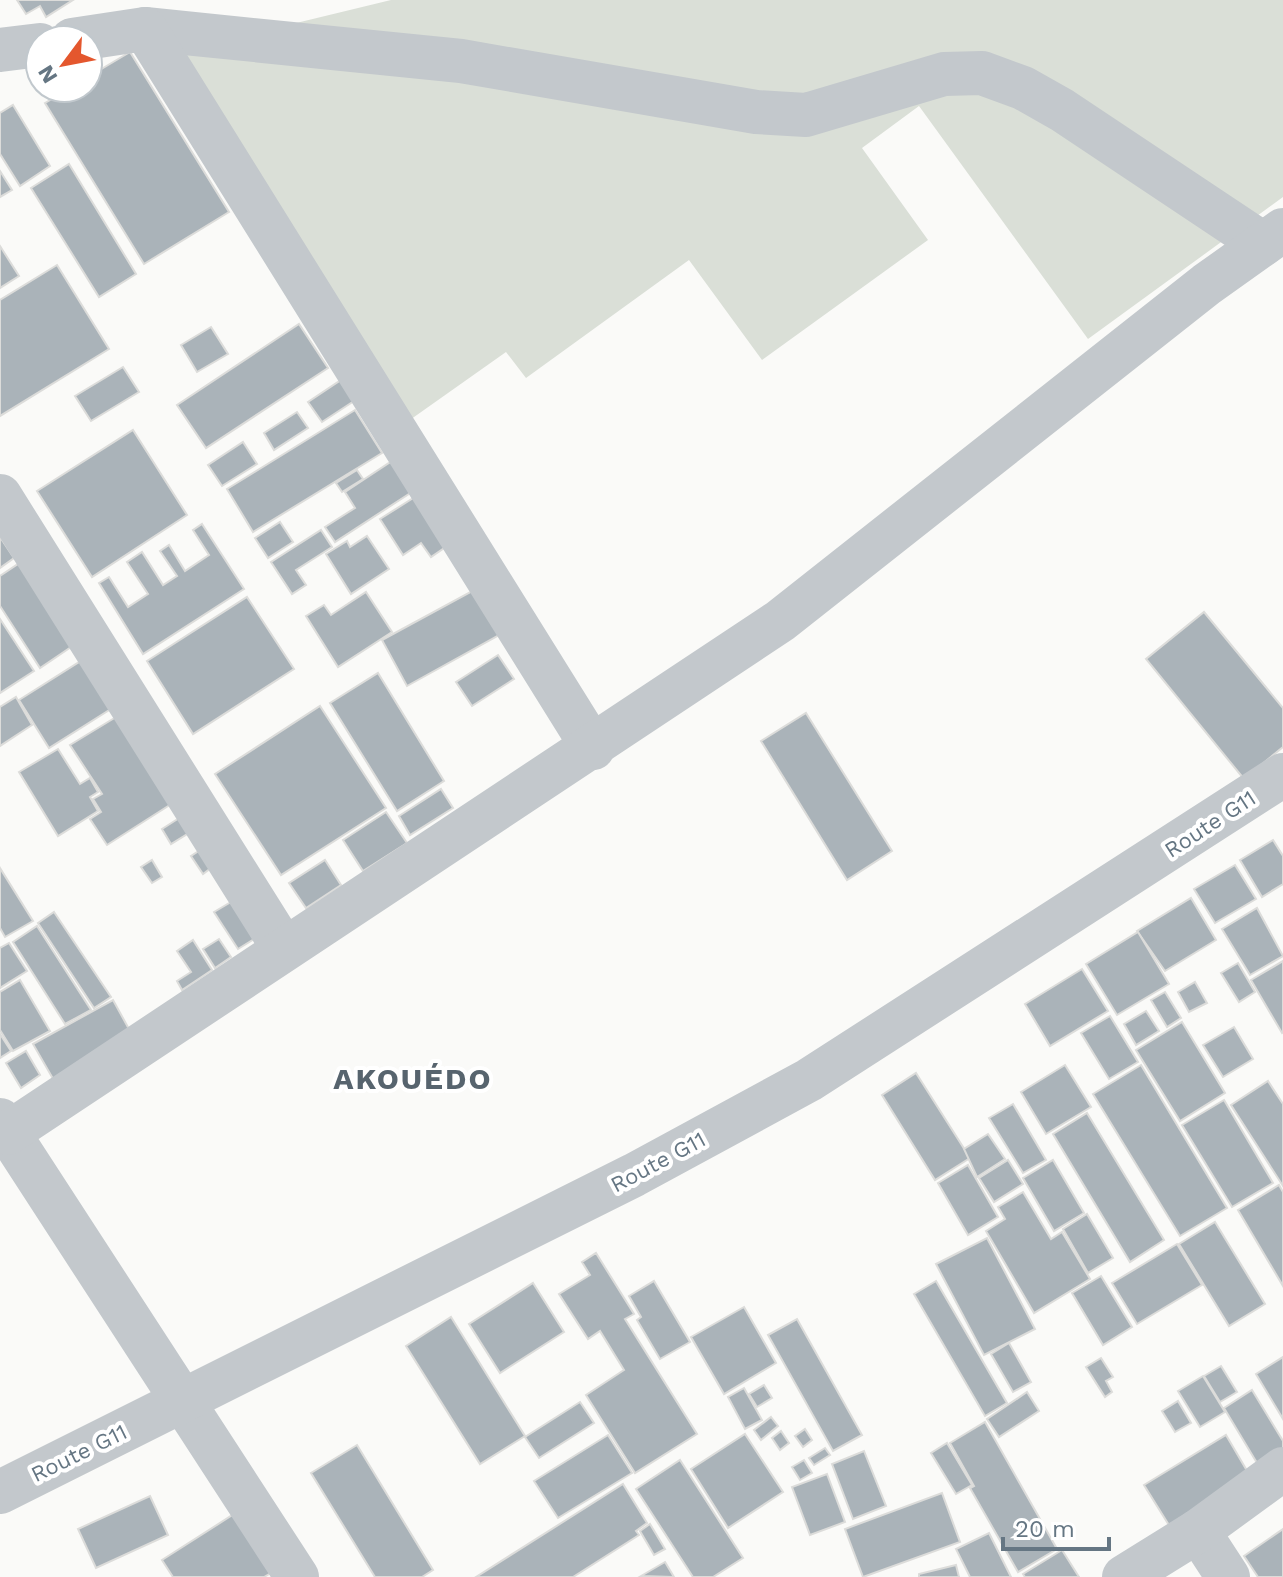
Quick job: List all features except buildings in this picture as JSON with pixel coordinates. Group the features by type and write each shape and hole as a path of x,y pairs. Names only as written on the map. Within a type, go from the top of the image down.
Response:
{"street":[{"path":"104,35 208,18 756,112 806,115 944,74 982,73 1023,88 1273,237 1207,284 780,621 593,748 4,1126 180,1403 297,1577"},
{"path":"145,29 593,748"},
{"path":"0,50 24,47"},
{"path":"0,496 284,949"},
{"name":"Route G11","path":"0,1492 634,1175 809,1080 1283,775"},
{"path":"1124,1577 1198,1531 1283,1469"},
{"path":"1198,1531 1228,1577"}],"shaded area":[{"path":"391,0 1283,0 1283,197 1088,339 919,106 862,148 928,240 762,360 689,260 526,378 506,352 407,422 164,55"}],"district":[{"name":"AKOUÉDO","path":"413,1078"}]}
